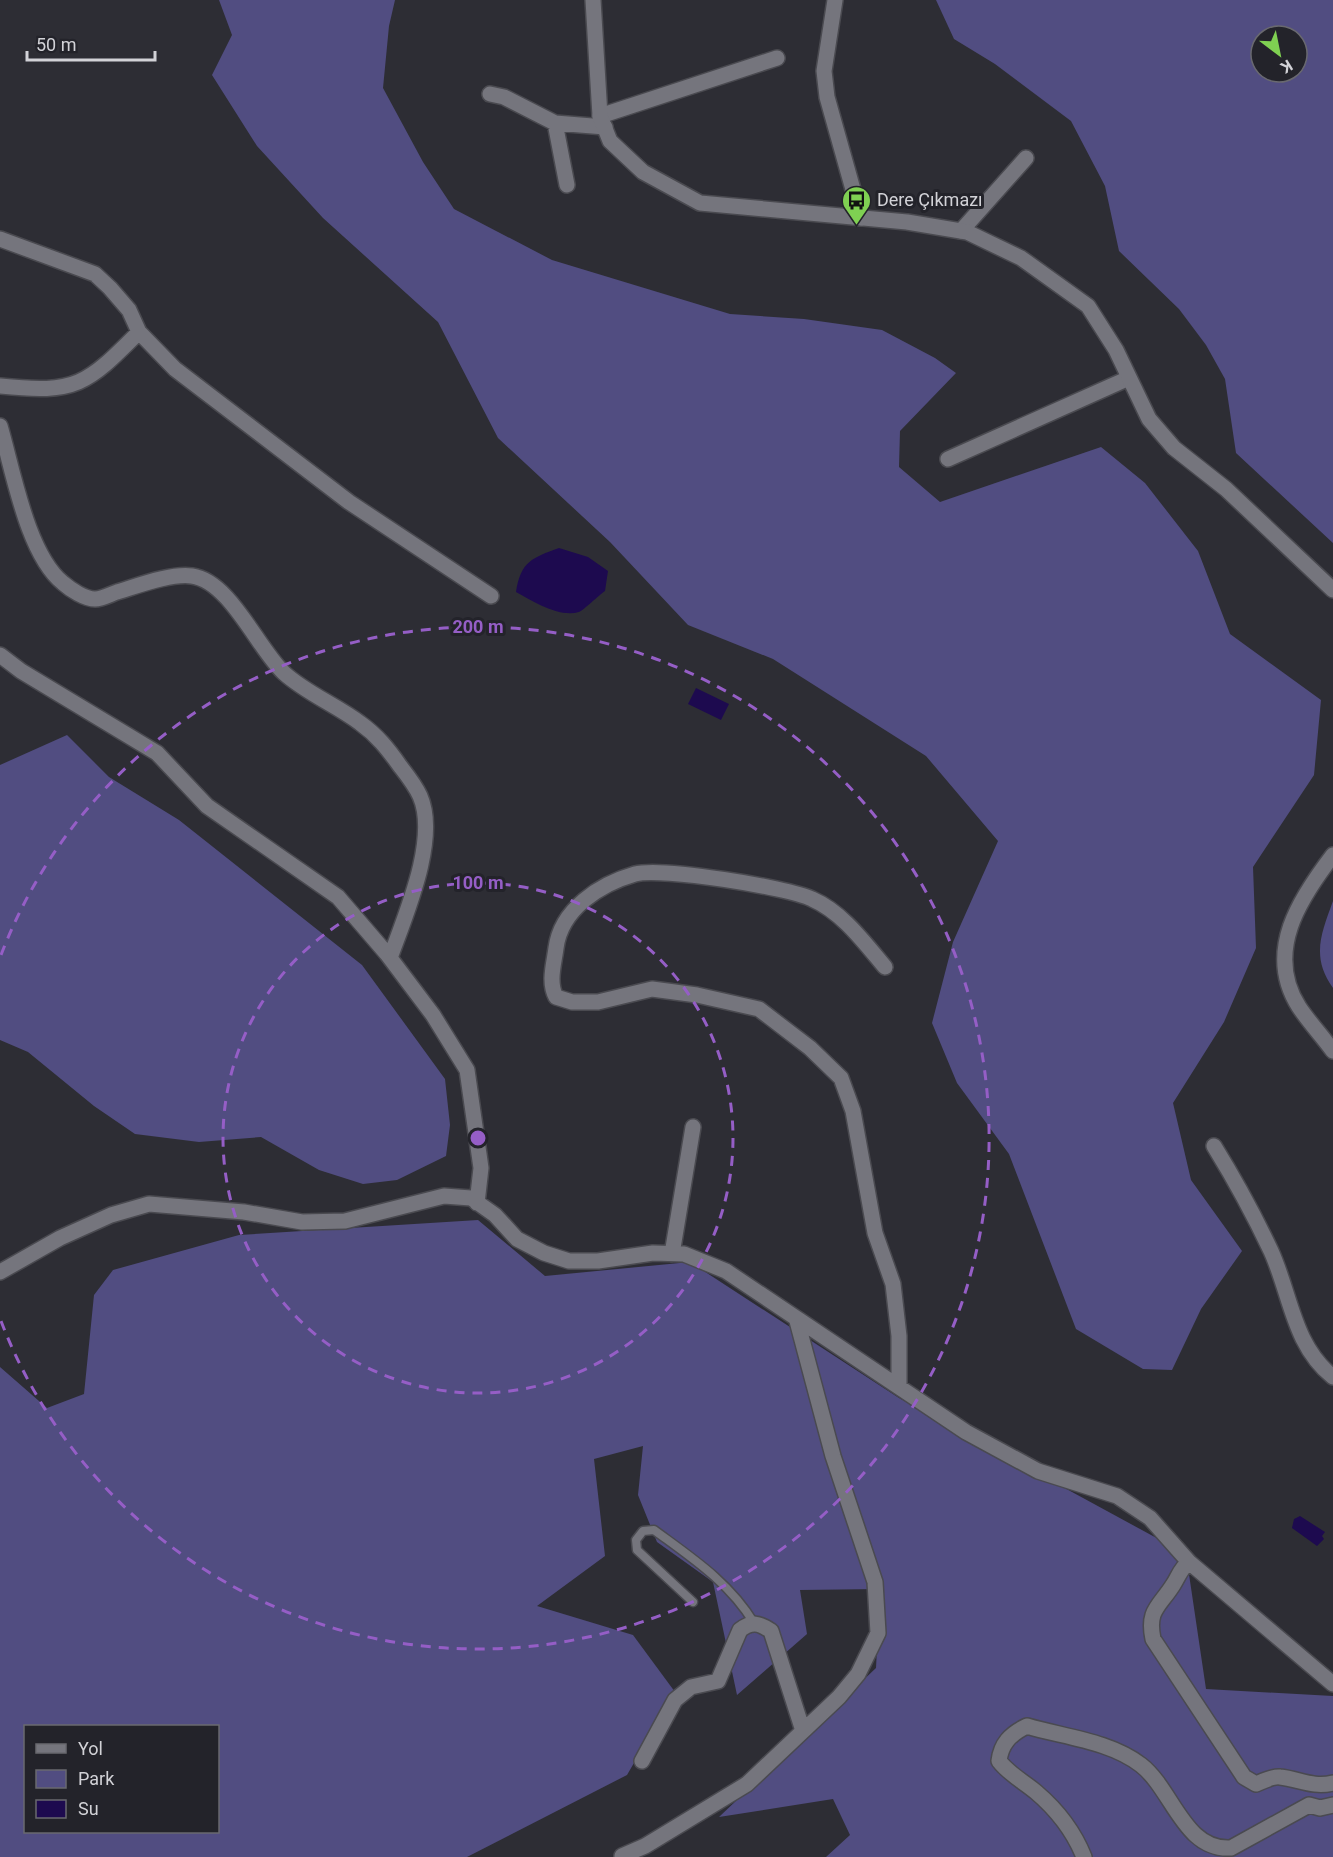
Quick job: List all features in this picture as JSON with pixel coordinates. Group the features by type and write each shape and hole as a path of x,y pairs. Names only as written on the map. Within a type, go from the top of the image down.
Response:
{"street":[{"path":"593,0 602,122 610,141 643,172 700,203 907,222 961,231 1021,258 1088,306 1116,350 1149,419 1174,448 1226,489 1333,590"},
{"path":"835,0 825,71 827,97 861,218"},
{"path":"490,94 504,97 555,123 602,122 777,58"},
{"path":"555,123 567,185"},
{"path":"961,231 1026,158"},
{"path":"0,239 95,274 129,310 139,332 175,369 349,502 492,596"},
{"path":"0,386 38,390 72,387 108,363 139,332"},
{"path":"948,459 1129,378"},
{"path":"0,426 37,549 49,570 63,583 76,592 94,599 149,582 190,575 202,579 217,589 284,673 368,729 382,741 420,796 424,810 424,848 415,888 390,958"},
{"path":"0,655 21,671 157,753 207,806 338,897 390,958 433,1015 467,1070 481,1168 477,1203"},
{"path":"1333,855 1310,884 1298,905 1288,931 1283,960 1298,1005 1333,1051"},
{"path":"885,967 837,914 811,898 737,881 637,874 579,904 566,919 557,941 551,987 556,997 573,1002 598,1002 652,989 697,995 759,1009 810,1048 841,1078 853,1111 875,1233 893,1284 899,1336 899,1387"},
{"path":"672,1254 693,1126"},
{"path":"1214,1146 1271,1253 1301,1340 1311,1356 1333,1377"},
{"path":"0,1272 60,1238 111,1215 149,1204 244,1212 302,1222 345,1221 444,1196 471,1198 495,1215 517,1239 544,1253 569,1261 684,1254 726,1271 797,1321 966,1432 1038,1471 1117,1496 1150,1518 1189,1562 1333,1683"},
{"path":"622,1856 645,1846 747,1784 858,1674 878,1633 875,1582 833,1456 797,1321"},
{"path":"1189,1562 1181,1568 1174,1584 1152,1612 1150,1624 1153,1639 1207,1719 1234,1766 1244,1777 1256,1784 1278,1776 1300,1783 1323,1785 1333,1783"},
{"path":"642,1761 675,1700 691,1687 718,1681 740,1630 754,1623 761,1624 771,1631 803,1731"},
{"path":"1084,1857 1057,1811 1009,1774 999,1761 1000,1748 1019,1730 1027,1726 1110,1748 1140,1764 1162,1786 1192,1835 1217,1849 1231,1848 1309,1805 1320,1808 1333,1805"}],"lane":[{"path":"693,1602 637,1550 636,1540 643,1531 654,1530 711,1572 738,1599 754,1623"}],"green space":[{"path":"219,0 395,0 389,26 383,88 423,162 454,209 552,260 730,314 804,319 882,330 935,358 956,373 900,431 899,467 940,502 1101,447 1145,483 1198,551 1230,634 1321,700 1314,775 1253,867 1256,948 1224,1022 1173,1103 1191,1180 1242,1251 1201,1309 1172,1370 1143,1369 1076,1329 1009,1154 957,1083 932,1023 953,942 998,841 926,756 773,659 688,625 610,542 498,438 438,322 323,218 257,146 212,75 232,35"},
{"path":"936,0 1333,0 1333,543 1236,453 1225,379 1206,345 1179,309 1119,251 1105,186 1071,121 995,64 954,39"},
{"path":"67,735 109,777 179,820 362,965 445,1079 450,1125 446,1156 397,1180 363,1184 319,1170 261,1137 199,1142 135,1134 94,1106 28,1052 0,1040 0,765"},
{"path":"1333,901 1333,988 1322,966 1320,945"},
{"path":"478,1220 545,1276 690,1262 899,1398 1186,1554 1206,1689 1333,1696 1333,1857 826,1857 850,1835 833,1799 719,1817 876,1668 880,1589 800,1590 807,1634 737,1695 713,1582 657,1542 638,1495 643,1446 594,1459 605,1556 537,1606 633,1635 675,1692 627,1775 467,1857 0,1857 0,1367 47,1408 84,1394 94,1295 113,1270 239,1235"}],"water":[{"path":"559,548 588,557 608,571 605,591 579,612 554,611 516,592 521,573 529,562"},
{"path":"696,688 729,704 721,720 688,704"},
{"path":"1300,1516 1325,1532 1322,1536 1324,1539 1317,1546 1292,1528 1294,1519"}],"place":[{"name":"Dere Çıkmazı","path":"856,226"}]}
